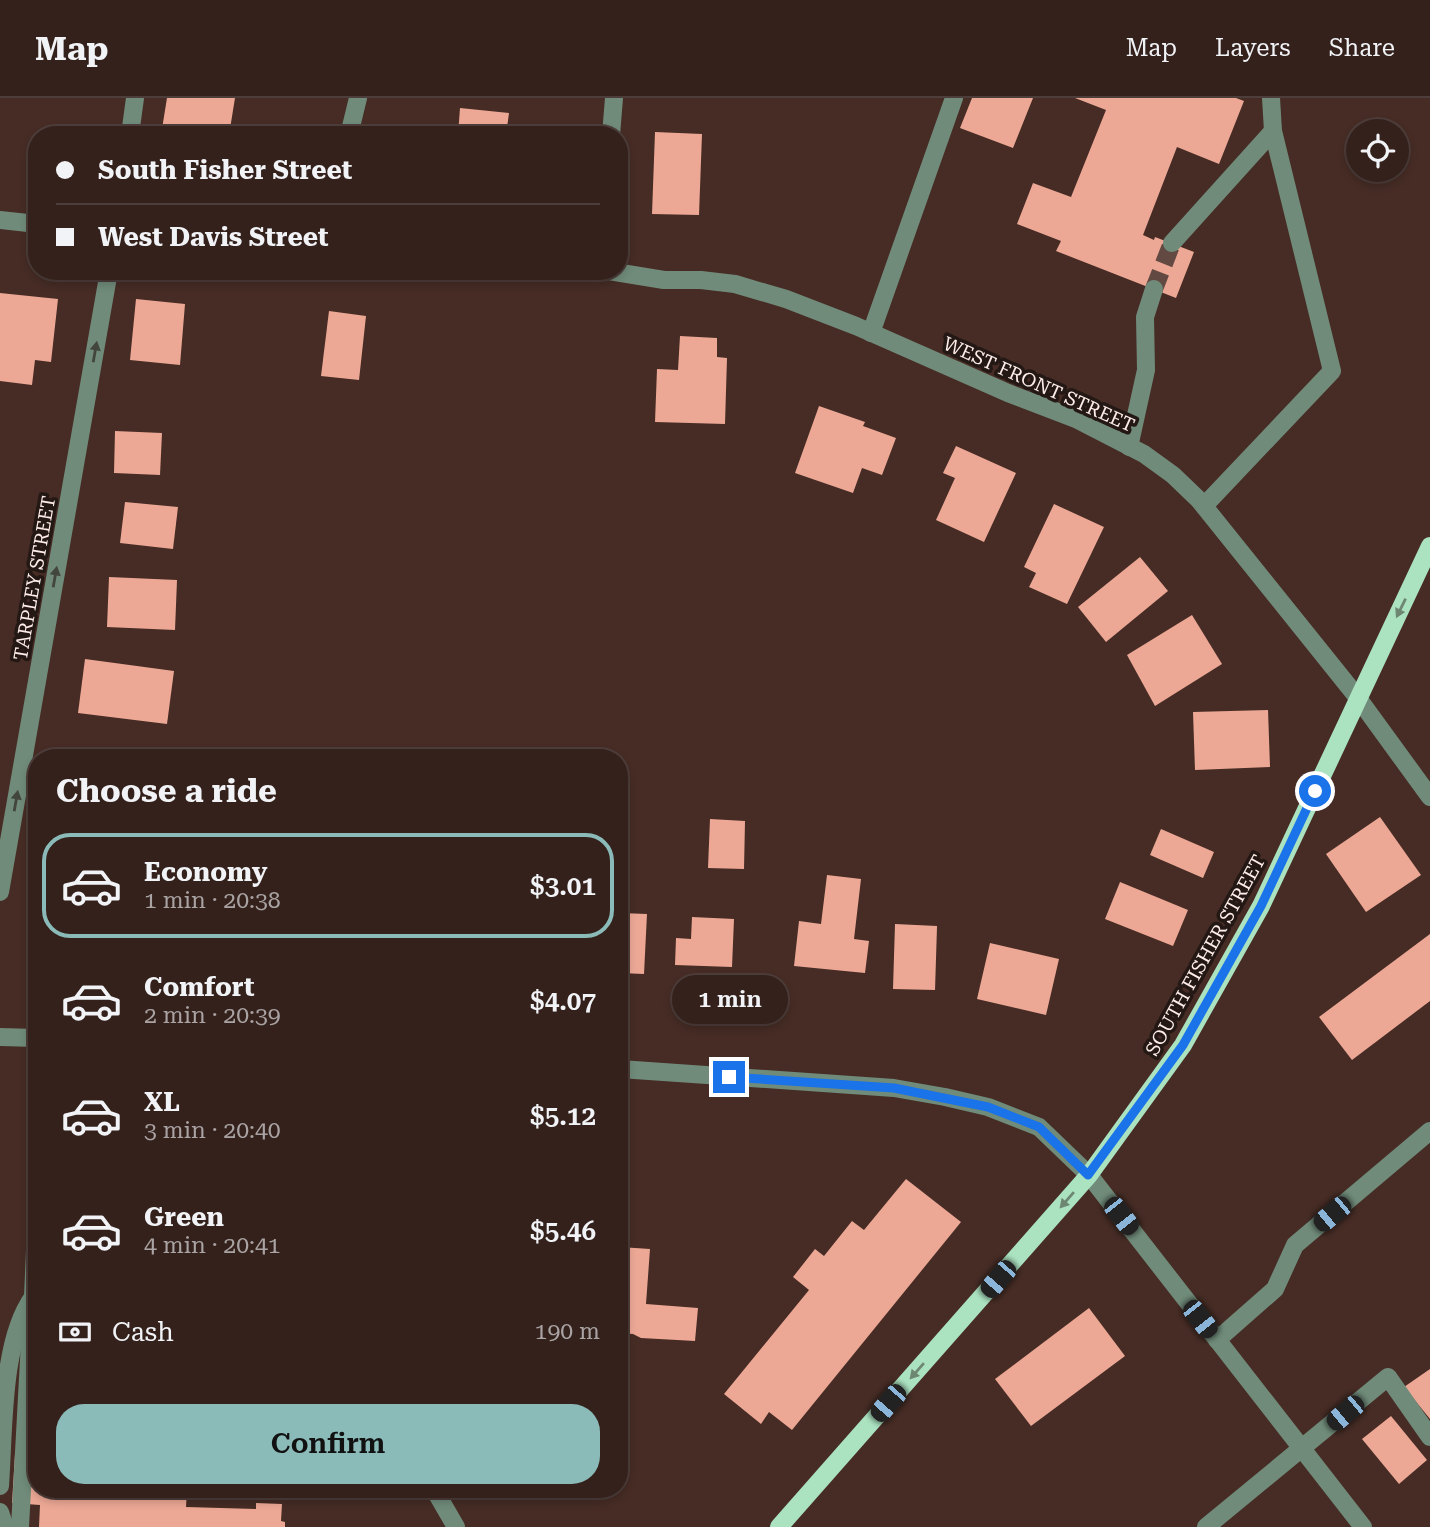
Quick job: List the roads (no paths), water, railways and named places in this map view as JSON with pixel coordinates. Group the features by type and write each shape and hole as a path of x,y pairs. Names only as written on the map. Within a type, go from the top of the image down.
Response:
{"main road":[{"name":"SOUTH FISHER STREET","path":"779,1527 1088,1175 1190,1033 1261,906 1430,546"}],"street":[{"path":"131,126 135,98"},
{"path":"351,126 358,98"},
{"path":"612,126 614,98"},
{"path":"872,333 954,98"},
{"path":"1204,506 1332,370 1273,131 1271,98"},
{"path":"1172,243 1273,131"},
{"path":"0,220 28,223"},
{"name":"WEST FRONT STREET","path":"628,274 664,280 735,284 786,299 1076,419 1144,454 1173,475 1204,506 1358,698 1430,797"},
{"name":"TARPLEY STREET","path":"0,892 107,280"},
{"path":"1129,447 1146,369 1145,317 1154,289"},
{"path":"0,1037 28,1038"},
{"path":"628,1070 894,1088 988,1107 1039,1127 1088,1175 1363,1527"},
{"path":"1217,1340 1275,1289 1295,1245 1430,1130"},
{"path":"0,1486 10,1353 24,1308 28,1303"},
{"path":"1206,1527 1388,1377 1430,1437"},
{"path":"20,1527 28,1385"},
{"path":"439,1498 456,1527"},
{"path":"0,1512 5,1527"}],"tunnel":[{"path":"1154,289 1172,243"}]}
